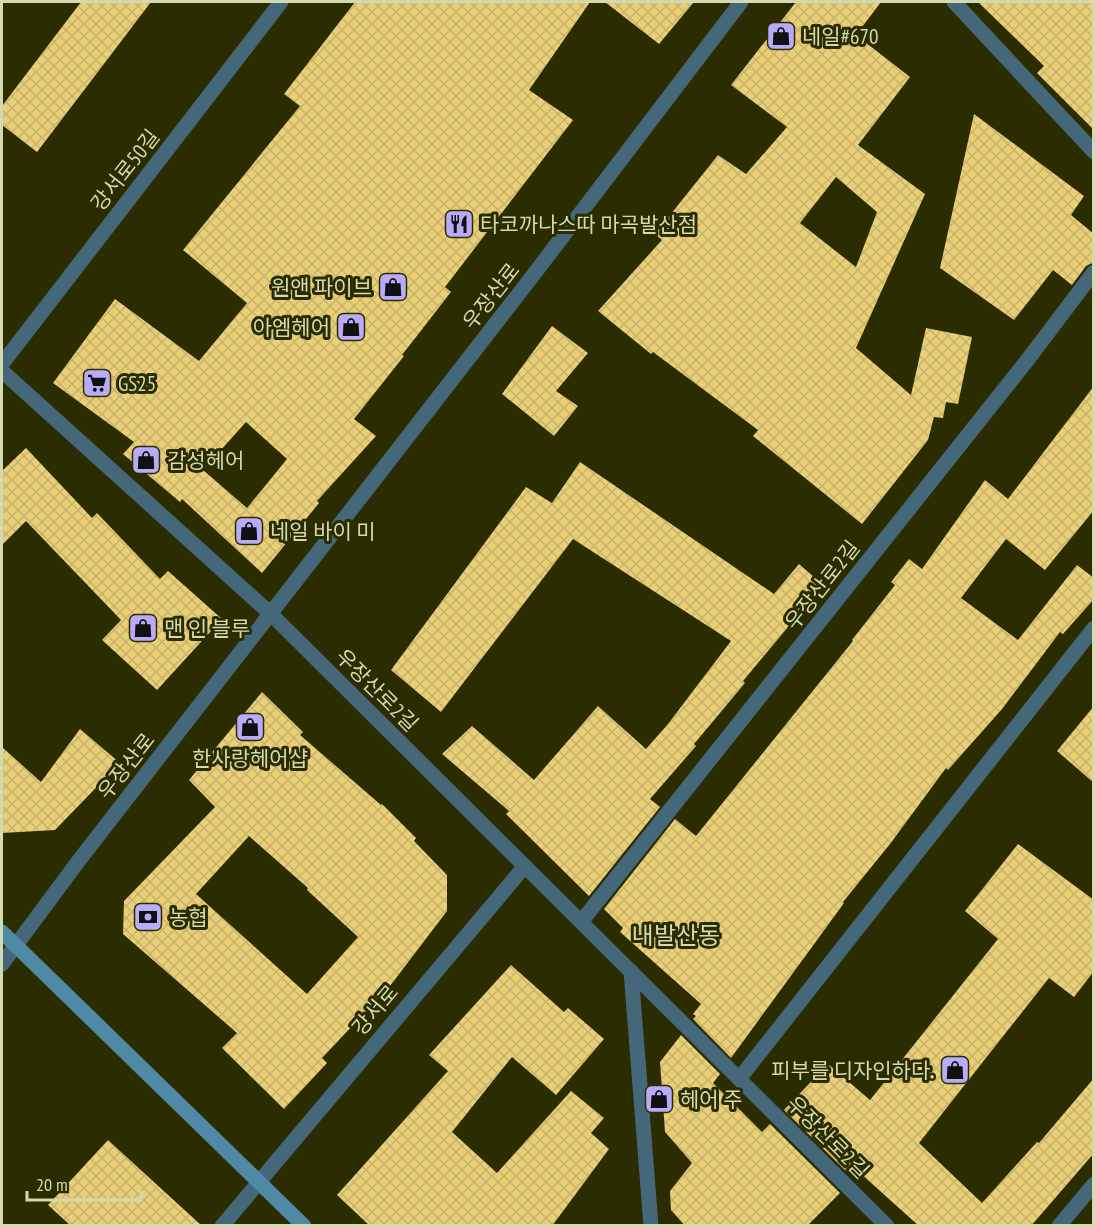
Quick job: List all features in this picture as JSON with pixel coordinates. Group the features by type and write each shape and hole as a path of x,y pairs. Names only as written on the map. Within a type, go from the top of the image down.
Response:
{"main road":[{"path":"2,932 304,1226"}],"street":[{"name":"강서로50길","path":"2,364 281,2"},
{"name":"우장산로","path":"15,945 272,615 741,2"},
{"path":"954,2 1094,152"},
{"name":"우장산로2길","path":"581,922 1029,358 1094,272"},
{"path":"2,371 272,615"},
{"name":"우장산로2길","path":"272,615 887,1226"},
{"path":"739,1079 1094,628"},
{"name":"강서로","path":"222,1226 525,866"},
{"path":"2,964 15,945"},
{"path":"631,971 651,1226"},
{"path":"1059,1226 1094,1184"}],"building":[{"path":"81,2 151,2 37,152 2,125 2,106"},
{"path":"355,2 590,2 529,90 573,120 445,287 451,292 354,419 376,436 317,501 319,503 262,573 182,499 180,502 123,454 134,442 53,383 115,299 199,361 247,303 183,250 300,106 284,94","holes":["246,422 287,459 247,508 203,470"]},
{"path":"605,2 694,2 659,44"},
{"path":"796,2 881,2 856,35 910,77 858,145 925,194 856,348 911,395 926,328 972,337 958,404 946,402 943,418 934,417 928,440 862,524 753,436 758,430 653,352 651,354 598,311 662,240 655,234 718,155 746,174 787,127 731,85","holes":["836,177 877,212 856,267 800,223"]},
{"path":"978,2 1094,2 1094,130 1037,73 1044,66"},
{"path":"974,114 1084,196 1071,215 1094,234 1094,262 1086,266 1072,285 1053,270 1014,320 940,268"},
{"path":"552,326 588,353 556,391 578,406 554,436 502,394"},
{"path":"1094,386 1094,510 1045,570 1006,539 961,598 1018,640 1077,565 1094,578 1094,599 1063,634 1060,632 1002,709 948,770 946,768 890,844 843,902 731,1058 693,1019 696,1016 693,1014 701,1004 620,932 623,928 604,909 675,819 696,836 853,641 895,585 891,582 909,559 922,569 985,480 1008,499"},
{"path":"26,448 92,518 97,513 160,579 168,571 222,619 157,690 102,640 121,620 26,521 2,545 2,471"},
{"path":"580,462 774,594 799,564 823,585 743,681 745,683 694,744 696,746 650,799 660,807 589,896 506,814 509,811 442,754 472,726 534,780 598,706 646,749 668,724 731,641 573,539 441,712 391,670 526,487 552,503"},
{"path":"262,692 303,732 300,735 382,804 416,838 414,841 447,875 447,911 390,986 322,1058 327,1063 284,1109 222,1048 237,1033 123,934 124,901 215,807 189,780","holes":["249,836 308,888 307,890 358,937 307,994 196,894"]},
{"path":"1094,706 1094,783 1057,751"},
{"path":"80,729 120,763 55,830 2,833 2,747 41,782"},
{"path":"1018,844 1094,900 1094,971 1074,997 1049,978 919,1143 982,1203 1037,1142 1039,1143 1094,1078 1094,1153 1031,1226 919,1226 860,1173 854,1179 784,1110 828,1064 870,1100 998,939 965,911"},
{"path":"511,965 564,1012 568,1008 604,1039 556,1095 512,1057 452,1132 497,1173 571,1091 604,1118 591,1133 609,1149 552,1226 370,1226 337,1195 448,1071 429,1055"},
{"path":"681,1035 720,1074 713,1083 762,1132 770,1124 840,1193 807,1226 685,1226 671,1210 670,1191 692,1163 665,1132 660,1062"},
{"path":"108,1140 202,1226 71,1226 48,1205"}],"place":[{"name":"네일#670","path":"781,36"},
{"name":"타코까나스따 마곡발산점","path":"459,224"},
{"name":"원앤 파이브","path":"393,287"},
{"name":"아엠헤어","path":"351,327"},
{"name":"GS25","path":"97,383"},
{"name":"감성헤어","path":"146,460"},
{"name":"네일 바이 미","path":"249,531"},
{"name":"맨 인 블루","path":"143,628"},
{"name":"한사랑헤어샵","path":"250,727"},
{"name":"농협","path":"148,917"},
{"name":"피부를 디자인하다.","path":"955,1070"},
{"name":"헤어 주","path":"659,1099"}],"district":[{"name":"내발산동","path":"676,935"}]}
